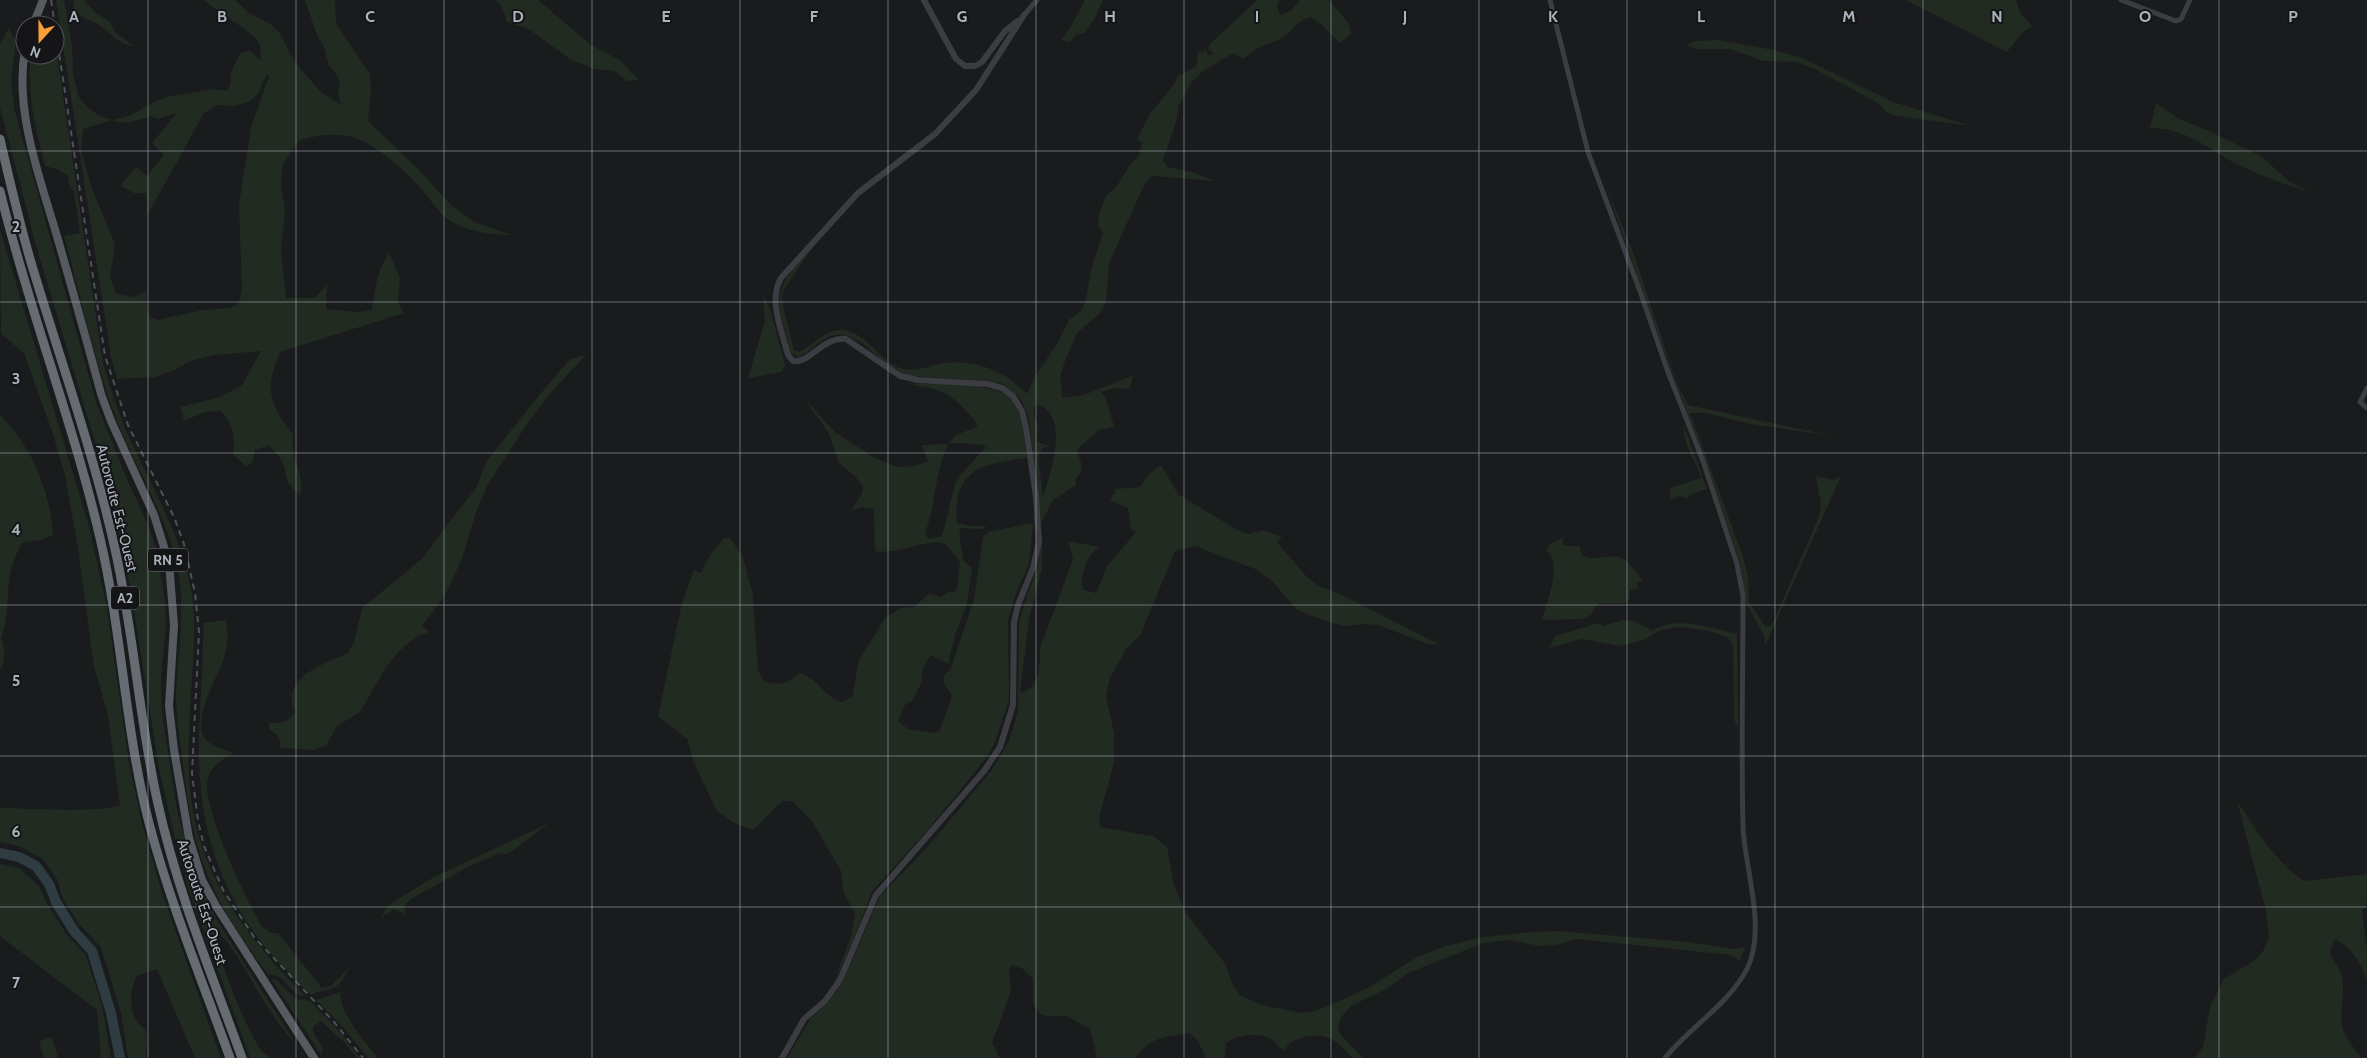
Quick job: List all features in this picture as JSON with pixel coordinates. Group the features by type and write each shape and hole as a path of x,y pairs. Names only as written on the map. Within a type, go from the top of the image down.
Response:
{"highway":[{"name":"Autoroute Est-Ouest","path":"0,140 30,260 86,440 115,549 131,634 142,721 162,822 198,938 242,1058"},
{"name":"Autoroute Est-Ouest","path":"0,191 24,281 73,440 100,540 118,640 132,735 149,822 167,885 230,1058"}],"main road":[{"path":"37,15 43,0"},
{"name":"RN 5","path":"22,65 27,127 101,394 154,515 169,563 174,625 169,692 170,720 189,838 202,880 212,900 314,1058"}],"street":[{"path":"924,0 956,59 968,67 982,62 1005,31 1024,15"},
{"path":"782,1058 804,1019 825,1001 836,986 876,895 984,771 1000,747 1014,705 1014,622 1018,605 1033,568 1039,534 1026,428 1022,411 1013,396 1002,388 988,384 918,380 900,376 846,339 828,341 803,360 793,361 788,355 775,306 776,290 781,278 858,193 935,134 970,96 1024,15 1037,0"},
{"path":"1550,0 1588,152 1702,461 1737,564 1743,596 1743,828 1754,914 1753,954 1746,969 1730,992 1665,1058"},
{"path":"2120,0 2176,21 2181,19 2190,0"},
{"path":"2367,388 2360,402 2367,408"}],"shaded area":[{"path":"56,0 64,0 72,45 73,73 78,96 87,107 98,115 112,120 129,116 166,97 215,89 227,91 231,83 233,67 241,53 250,51 261,61 260,45 257,40 204,0 235,0 249,13 269,23 280,33 291,55 303,72 321,92 341,105 338,94 340,83 337,75 329,66 323,43 318,38 305,0 335,0 336,23 370,74 371,91 368,121 418,169 451,205 476,223 515,236 464,228 449,220 402,169 375,148 357,139 342,135 329,135 299,140 283,164 281,186 285,210 281,250 286,298 314,298 327,285 326,309 359,312 372,310 379,273 389,253 400,278 398,303 404,313 280,352 272,377 272,396 274,405 293,435 293,451 301,486 300,495 288,482 282,461 269,445 255,450 252,462 247,467 233,454 233,431 221,411 205,412 184,421 180,407 220,397 242,385 261,351 214,355 190,361 175,370 155,377 117,379 111,357 65,58 65,15 58,15","holes":["267,74 269,77 251,127 239,205 242,290 239,303 231,308 203,310 157,320 150,317 147,309 146,291 135,297 116,294 110,277 115,244 91,186 81,149 83,129 112,120 132,122 151,116 157,119 177,113 152,143 164,155 147,176 136,167 120,186 134,193 146,193 147,216 204,113 218,105 235,106 248,102 257,95"]},
{"path":"74,0 84,0 96,13 110,22 115,32 134,46 124,44 98,24 73,12"},
{"path":"496,0 538,0 591,45 621,61 639,80 628,81 614,71 594,69 571,60 529,29 507,22 502,7"},
{"path":"1085,0 1103,0 1095,18 1084,33 1076,35 1070,42 1061,40 1070,28"},
{"path":"1257,0 1279,0 1277,6 1280,15 1292,9 1300,0 1329,0 1349,24 1351,34 1340,43 1321,24 1310,17 1300,22 1282,38 1257,49 1244,59 1233,53 1203,71 1191,83 1179,105 1176,122 1163,160 1167,167 1192,172 1216,181 1152,176 1145,183 1109,263 1106,302 1100,313 1077,333 1065,361 1060,376 1062,398 1084,395 1134,375 1129,389 1116,388 1101,392 1106,399 1115,427 1099,430 1077,449 1082,468 1076,478 1076,485 1053,500 1041,523 1029,421 1026,410 1020,398 1003,384 990,381 904,374 895,370 857,340 849,336 831,336 799,357 791,353 781,317 781,290 790,273 810,251 783,291 782,302 794,350 799,352 833,331 849,331 865,340 894,366 914,370 957,362 979,365 1010,379 1027,394 1034,378 1058,342 1069,320 1081,311 1085,303 1092,266 1103,233 1098,226 1099,214 1106,196 1117,186 1129,166 1139,155 1142,143 1137,139 1149,115 1175,83 1177,76 1196,66 1198,52 1204,53 1205,48 1208,55 1212,55 1213,52 1208,49 1209,45","holes":["1036,404 1047,410 1053,419 1056,431 1056,445 1054,459 1043,496 1038,457 1042,448 1050,446 1037,442 1038,426 1033,411"]},
{"path":"1906,0 2016,0 2020,13 2032,26 2022,33 2007,52"},
{"path":"9,28 15,40 11,79 14,108 96,402 126,477 149,527 156,548 165,601 166,625 161,678 162,712 176,805 193,871 216,919 296,1044 284,1031 237,956 215,928 219,953 232,991 256,1042 262,1051 272,1058 250,1058 190,893 173,831 159,768 130,586 113,502 35,242 0,107 0,44"},
{"path":"1717,40 1774,50 1802,58 1893,102 1971,126 1897,116 1886,112 1878,103 1815,69 1797,62 1763,61 1730,49 1696,49 1686,45 1695,41"},
{"path":"30,65 58,65 103,363 125,428 178,542 189,580 194,612 190,711 190,787 197,828 205,856 217,882 247,930 305,996 295,993 279,977 268,975 218,897 205,870 195,838 186,789 177,710 176,694 181,628 181,594 176,561 157,507 124,438 101,376 64,236 80,233 74,192 70,187 68,176 57,169 45,166 33,111"},
{"path":"2156,103 2179,119 2261,156 2290,182 2311,193 2245,168 2200,142 2178,132 2150,128"},
{"path":"1602,176 1633,252 1676,381 1688,405 1833,436 1751,424 1706,413 1690,413 1742,554 1748,576 1749,602 1765,626 1770,627 1774,620 1819,517 1821,504 1816,476 1833,480 1841,476 1765,646 1764,635 1746,603 1740,563 1706,461 1671,371"},
{"path":"0,230 88,523 106,603 129,763 142,824 163,896 221,1058 195,1058 157,969 137,976 133,987 132,1010 146,1033 146,1058 128,1058 121,1013 101,947 79,924 63,899 57,879 43,859 19,846 0,842 0,809 8,807 87,810 120,806 108,715 94,667 78,548 65,475 52,431 24,353 1,334"},
{"path":"763,295 771,312 785,365 782,372 748,378 765,321"},
{"path":"586,355 552,391 527,424 488,484 476,512 462,559 444,597 422,626 429,632 418,636 399,651 386,667 360,712 337,726 326,746 313,750 280,748 279,737 269,730 269,723 284,722 295,712 292,700 294,690 299,681 317,667 348,653 354,642 362,608 423,558 476,488 486,462 540,394 570,359"},
{"path":"905,383 963,385 1005,394 1017,407 1023,428 1027,457 992,464 977,470 970,475 961,488 957,505 957,523 970,526 987,526 982,529 960,528 963,560 972,568 967,604 956,632 948,664 931,655 923,668 921,683 913,700 905,705 898,721 908,729 935,733 940,730 952,696 943,682 944,676 951,668 974,599 983,537 989,532 1031,523 1033,526 1029,564 1017,591 1008,620 1009,700 994,745 984,761 930,827 872,892 852,944 833,985 851,936 855,913 844,894 841,871 812,821 792,801 782,801 753,830 736,824 717,811 693,761 688,740 658,716 682,603 694,570 701,573 710,555 724,538 730,538 743,557 753,595 758,671 764,681 783,683 791,680 799,673 806,675 830,696 842,702 852,697 859,660 885,618 901,608 914,607 929,594 941,597 948,592 957,590 960,562 945,544 939,542 891,551 875,551 874,509 861,507 851,511 862,493 863,487 855,476 839,463 828,432 804,398 836,433 875,458 897,467 915,466 928,461 922,445 948,444 956,435 977,427 974,419 946,394","holes":["961,443 986,447 956,480 942,536 929,539 925,535 944,454 948,444"]},
{"path":"0,415 21,441 37,470 48,502 53,535 41,540 23,542 16,555 9,579 7,613 1,638 4,654 0,671"},
{"path":"1684,426 1707,489 1691,494 1688,498 1679,496 1671,500 1670,488 1701,478 1685,439"},
{"path":"1161,465 1178,494 1237,530 1248,534 1264,530 1282,537 1277,542 1306,576 1318,586 1342,595 1440,645 1428,644 1378,625 1346,626 1328,622 1297,610 1272,581 1255,569 1195,546 1175,551 1141,634 1126,649 1110,678 1106,696 1114,733 1114,763 1099,817 1100,827 1153,836 1167,847 1174,885 1186,913 1226,965 1232,983 1240,995 1261,1005 1302,1013 1316,1011 1368,988 1417,957 1446,946 1478,938 1521,933 1558,931 1689,942 1734,949 1745,947 1740,961 1731,955 1577,939 1556,945 1540,946 1509,940 1483,943 1408,973 1388,988 1351,1006 1341,1017 1338,1026 1340,1034 1363,1058 1353,1058 1337,1043 1325,1037 1312,1036 1298,1039 1287,1046 1284,1051 1269,1038 1247,1035 1226,1043 1225,1058 1206,1058 1198,1041 1189,1033 1153,1041 1135,1058 1097,1058 1090,1029 1067,1016 1046,1016 1039,1013 1033,1004 1033,979 1023,969 1013,965 1009,968 1011,991 992,1043 1000,1058 787,1058 811,1018 828,1003 843,982 880,896 924,851 992,770 1009,741 1018,711 1019,623 1037,569 1042,539 1042,568 1029,619 1020,693 1032,687 1038,676 1040,648 1073,559 1068,541 1099,547 1088,560 1082,578 1083,590 1096,593 1107,566 1136,532 1131,529 1128,508 1110,500 1116,489 1140,487 1149,474"},
{"path":"1563,538 1563,544 1566,546 1579,546 1582,555 1587,557 1619,557 1624,559 1643,580 1637,583 1638,589 1630,590 1629,599 1626,603 1598,603 1591,615 1581,619 1542,620 1554,573 1554,564 1551,556 1546,551 1550,544"},
{"path":"226,620 227,639 225,653 207,699 201,723 202,732 206,740 234,753 220,761 210,773 207,783 208,798 228,857 261,926 271,933 278,933 322,988 331,986 350,967 335,987 311,995 258,938 238,908 223,877 211,845 204,810 200,773 199,733 203,623"},
{"path":"1623,620 1634,621 1651,630 1678,623 1704,626 1737,634 1738,729 1734,719 1733,646 1727,637 1706,630 1679,627 1661,630 1644,640 1619,646 1582,639 1549,648 1555,636 1599,623 1604,626"},
{"path":"2237,801 2275,854 2293,873 2304,881 2367,874 2367,903 2362,912 2367,949 2367,982 2359,962 2347,947 2335,939 2330,952 2342,977 2341,1018 2344,1032 2361,1058 2194,1058 2203,1047 2210,1007 2224,979 2255,960 2263,951 2269,937 2266,911"},
{"path":"549,823 507,854 499,853 470,866 411,899 405,907 406,918 402,913 394,909 381,918 387,906 434,877"},
{"path":"0,864 19,868 40,887 46,902 67,935 85,954 102,1005 111,1058 101,1058 97,1010 0,936"},
{"path":"275,979 296,999 310,1001 339,1031 360,1058 357,1058 345,1043 321,1021 313,1027 313,1032 323,1048 321,1055 272,980"},
{"path":"341,992 341,999 348,1017 360,1036 378,1058 368,1058 343,1027 316,1000"},
{"path":"52,1037 58,1058 44,1058 39,1041"}],"waterway":[{"path":"0,853 19,857 36,866 49,884 56,902 74,931 92,951 111,1013 120,1058"}],"railway":[{"path":"51,0 105,356 128,425 174,517 184,544 195,593 199,632 192,773 198,821 204,846 223,890 254,937 334,1022 363,1058"}]}
